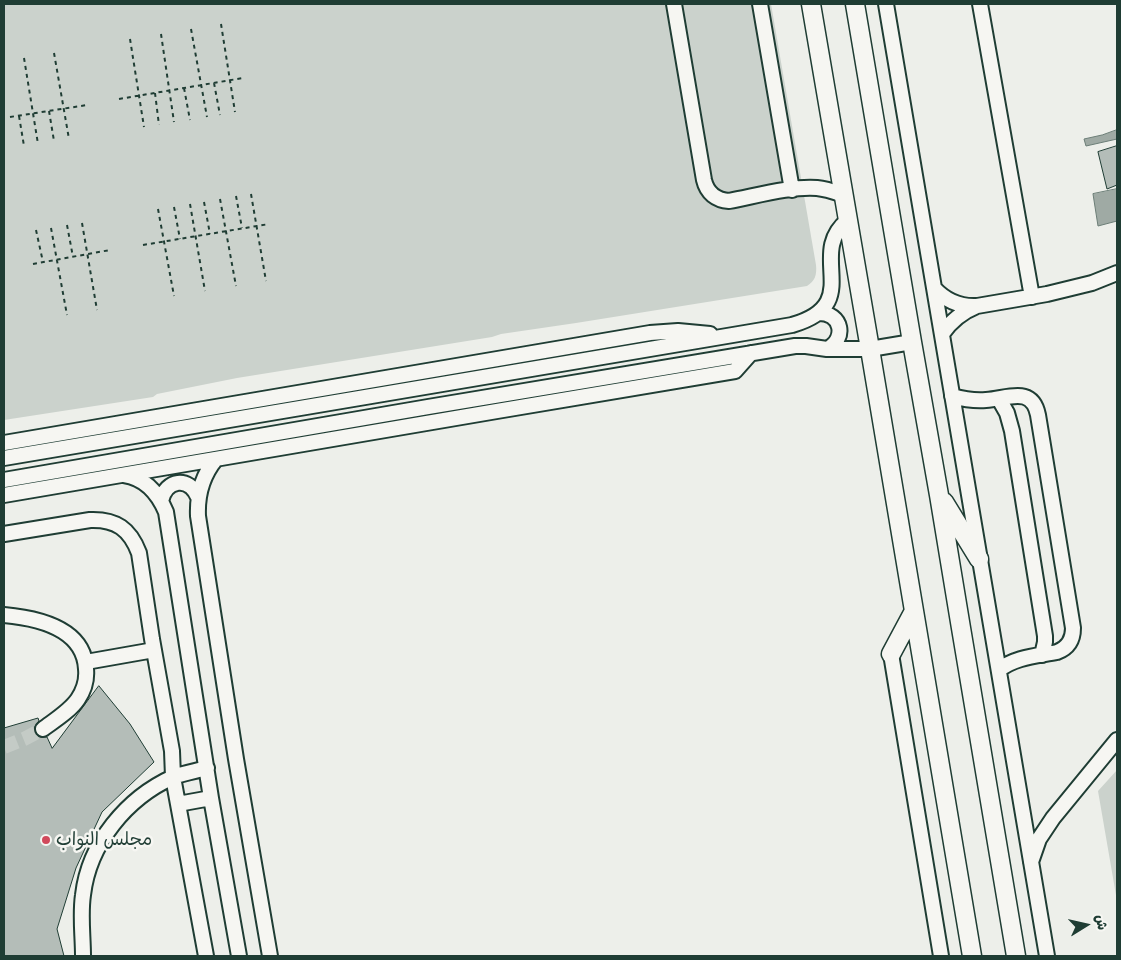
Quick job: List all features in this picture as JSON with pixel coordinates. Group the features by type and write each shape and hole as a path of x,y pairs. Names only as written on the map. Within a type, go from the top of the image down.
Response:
{"main road":[{"path":"811,4 972,956"},
{"path":"855,4 1016,956"},
{"path":"939,495 979,559"},
{"path":"891,654 914,611"}],"street":[{"path":"674,4 704,180 708,191 718,199 729,201 792,190 818,188 844,195"},
{"path":"760,4 792,190"},
{"path":"886,4 1047,956"},
{"path":"980,4 1032,297"},
{"path":"4,458 792,325 805,321 819,313 828,299 832,289 831,246 840,226 848,220"},
{"path":"934,288 944,298 957,304 978,306 1092,284 1117,273"},
{"path":"942,334 961,314 978,306"},
{"path":"819,313 828,314 836,320 840,329 836,343 827,349"},
{"path":"4,443 650,333 678,331 720,337"},
{"path":"4,480 795,346 827,349 870,349 912,342"},
{"path":"4,495 735,371 751,353"},
{"path":"952,396 976,400 999,399 1017,395 1026,398 1034,404 1040,424 1073,628 1072,639 1066,647 1057,652 1014,660 999,670"},
{"path":"999,399 1007,413 1012,431 1045,636 1042,655"},
{"path":"415,425 428,407"},
{"path":"216,459 204,476 200,486 198,516 236,759 270,956"},
{"path":"121,475 138,479 147,485 162,501 166,512 211,798 239,956"},
{"path":"162,501 166,489 178,483 185,483 191,486 196,491 198,497"},
{"path":"4,534 101,519 121,527 132,538 139,553 172,751 173,777 206,956"},
{"path":"4,615 26,618 58,628 76,642 86,662 87,675 79,698 43,729"},
{"path":"86,662 154,650"},
{"path":"891,654 941,956"},
{"path":"1030,863 1039,839 1053,818 1117,740"},
{"path":"82,956 81,916 83,893 87,873 105,836 113,824 132,804 148,791 173,777 207,768"},
{"path":"178,804 211,798"}],"path":[{"path":"221,24 235,112"},
{"path":"192,29 207,117"},
{"path":"161,34 174,122"},
{"path":"130,39 144,127"},
{"path":"54,54 69,139"},
{"path":"24,58 38,144"},
{"path":"119,99 243,78"},
{"path":"214,83 220,114"},
{"path":"184,88 190,120"},
{"path":"155,93 159,125"},
{"path":"10,117 86,105"},
{"path":"49,111 54,142"},
{"path":"19,116 24,146"},
{"path":"251,194 266,281"},
{"path":"236,196 242,228"},
{"path":"220,199 236,286"},
{"path":"204,202 210,234"},
{"path":"190,204 205,291"},
{"path":"174,207 180,239"},
{"path":"158,210 174,296"},
{"path":"82,223 97,310"},
{"path":"144,245 269,224"},
{"path":"67,225 73,257"},
{"path":"52,228 67,315"},
{"path":"36,230 43,262"},
{"path":"33,264 110,250"}],"shaded area":[{"path":"4,4 771,4 816,265 815,277 807,286 237,378 157,394 153,397 4,420"},
{"path":"1117,130 1117,139 1086,146 1084,139"},
{"path":"1117,189 1117,221 1098,226 1093,194"},
{"path":"1117,770 1117,901 1098,791"}],"building":[{"path":"1117,146 1117,185 1107,189 1098,152"},
{"name":"مجلس النواب","path":"99,686 130,724 154,762 102,812 76,868 57,929 64,956 4,956 4,728 38,718 39,721 34,730 40,737 47,737 52,748"}],"tunnel":[{"path":"4,747 43,729"}],"place":[{"name":"مجلس النواب","path":"46,840"}]}
